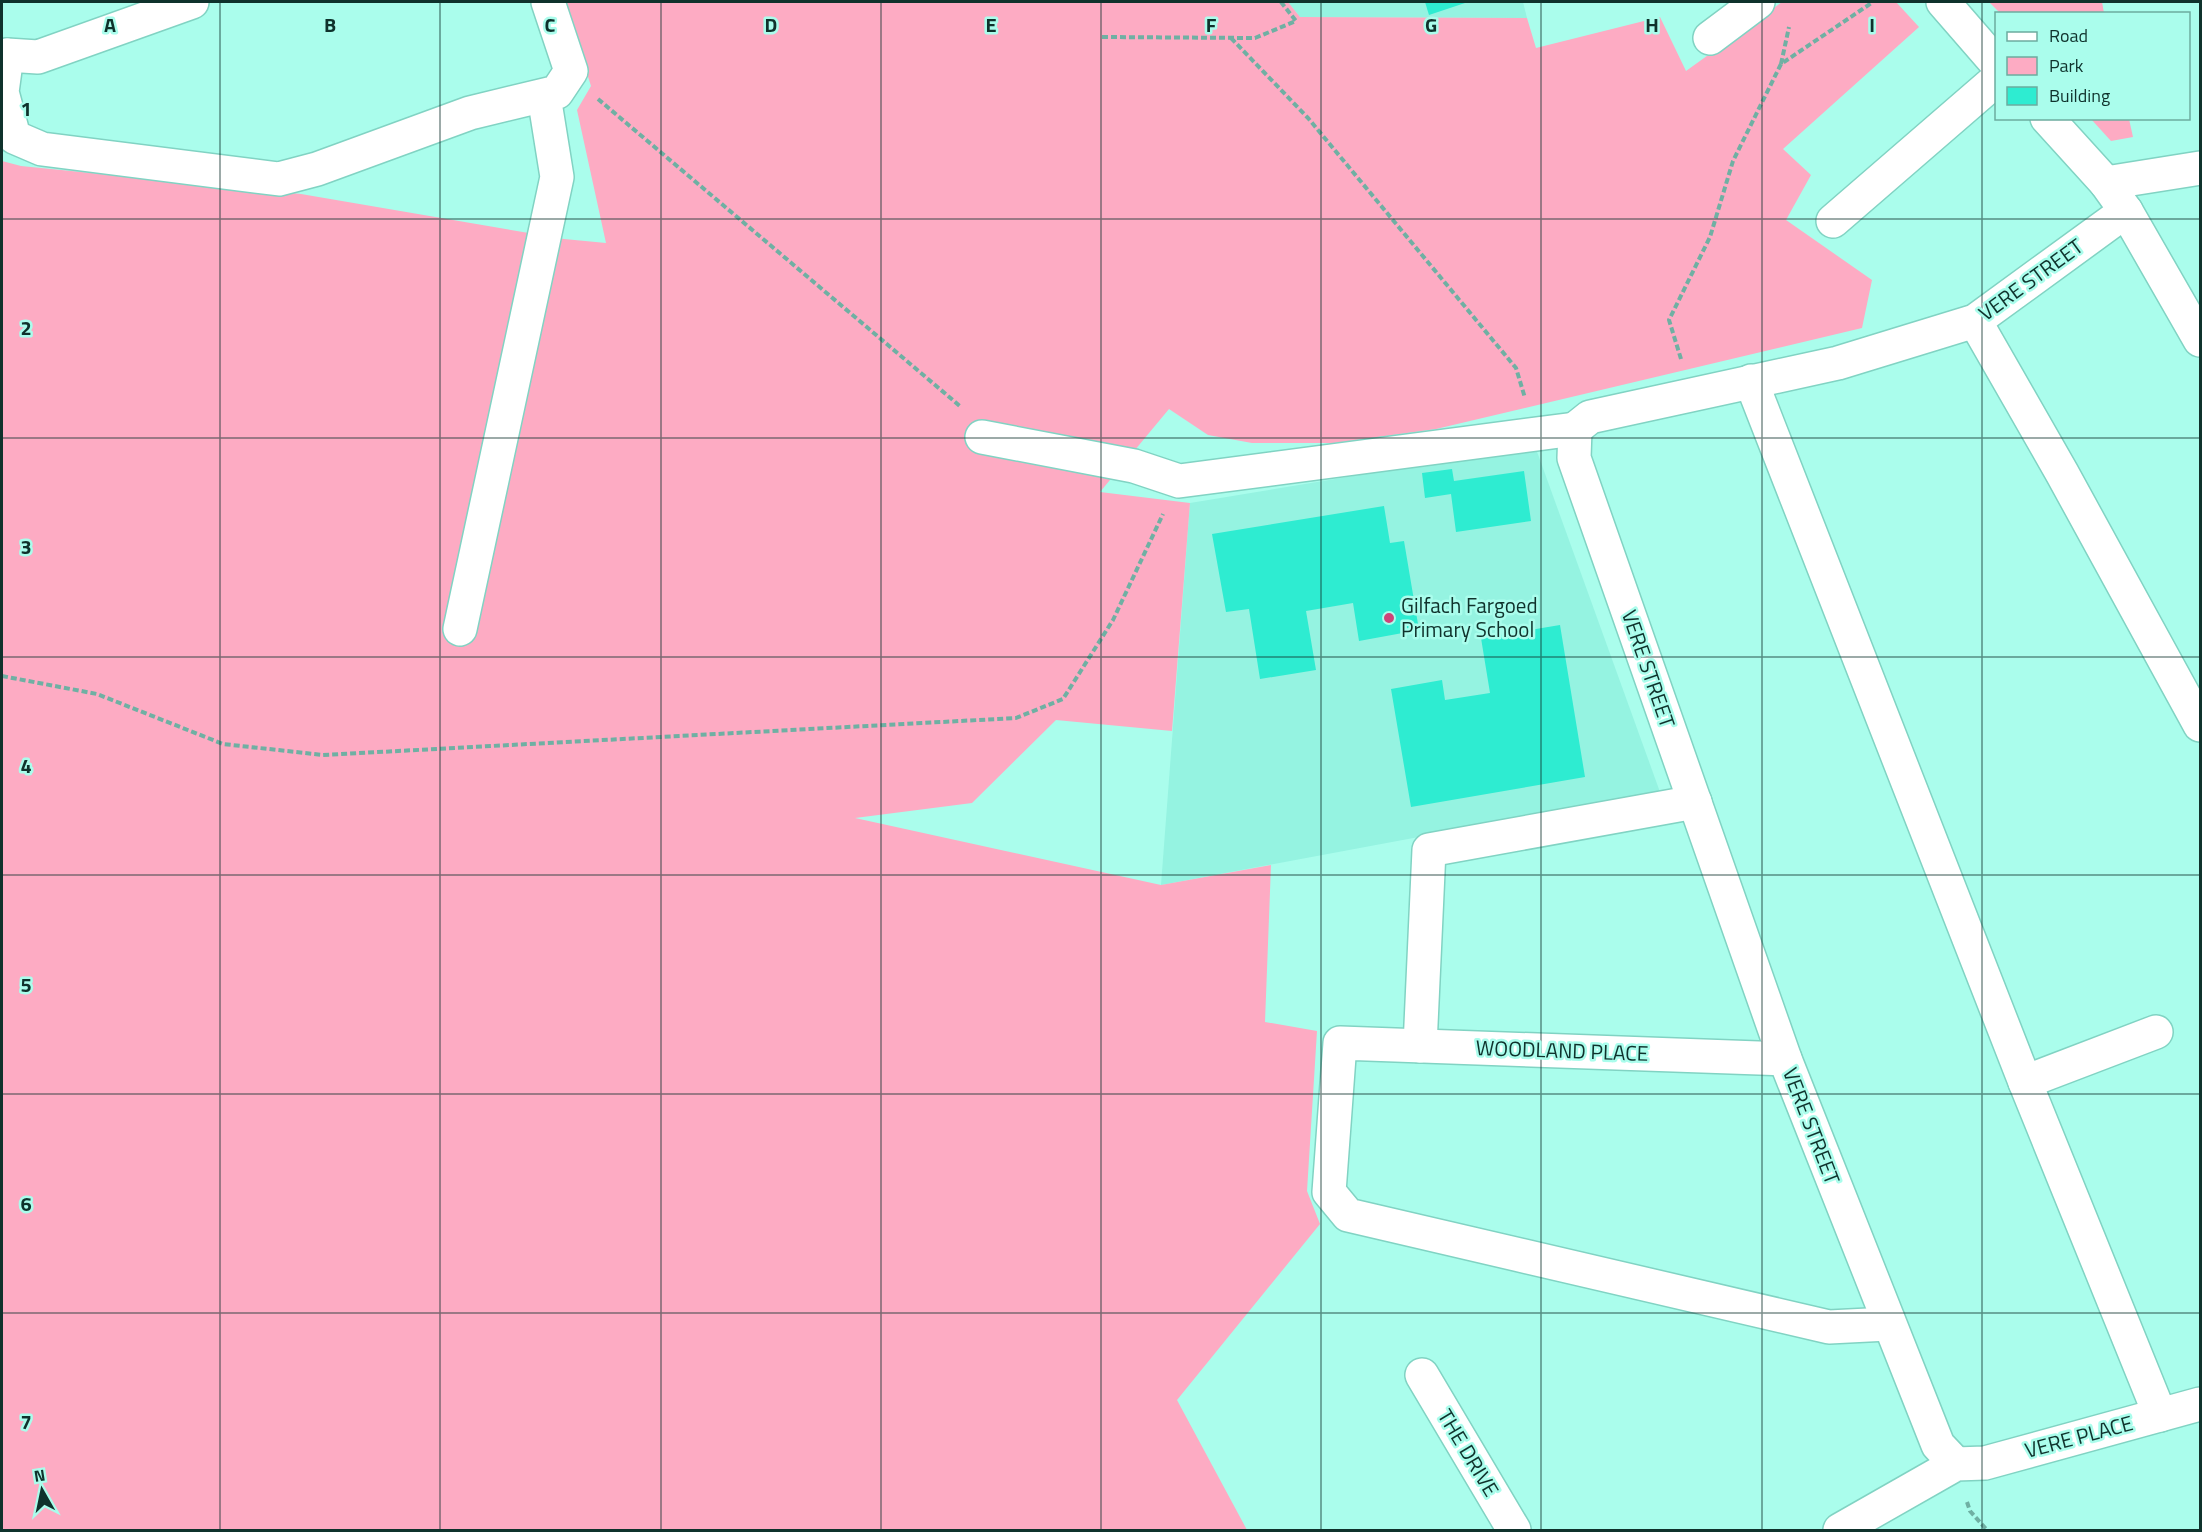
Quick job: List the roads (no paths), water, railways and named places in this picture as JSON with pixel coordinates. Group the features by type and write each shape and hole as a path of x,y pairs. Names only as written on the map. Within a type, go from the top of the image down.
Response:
{"street":[{"path":"192,2 38,57 4,50 2,92 14,137 42,149 279,179 317,169 470,113 557,93 571,71 548,2"},
{"path":"1710,38 1758,2"},
{"path":"1943,2 1995,62"},
{"path":"1833,221 1995,81"},
{"path":"460,629 557,177 544,96"},
{"path":"2049,120 2106,183 2126,211 2200,340"},
{"path":"2106,183 2200,168"},
{"name":"VERE STREET","path":"1956,1464 1938,1445 1888,1324 1785,1059 1574,458 1575,429 1590,417 1838,363 1975,321 2126,211"},
{"path":"1975,321 2062,473 2200,725"},
{"path":"1751,381 2025,1082 2160,1415"},
{"path":"982,437 1134,466 1179,481 1575,429"},
{"path":"1420,1046 1429,850 1695,802"},
{"path":"2025,1082 2156,1032"},
{"name":"WOODLAND PLACE","path":"1785,1059 1340,1043 1329,1192 1348,1215 1829,1327 1888,1324"},
{"name":"THE DRIVE","path":"1422,1375 1514,1530"},
{"name":"VERE PLACE","path":"1956,1464 1985,1463 2200,1404"},
{"path":"1840,1530 1956,1464"}],"place":[{"name":"Gilfach Fargoed Primary School","path":"1389,618"}]}
